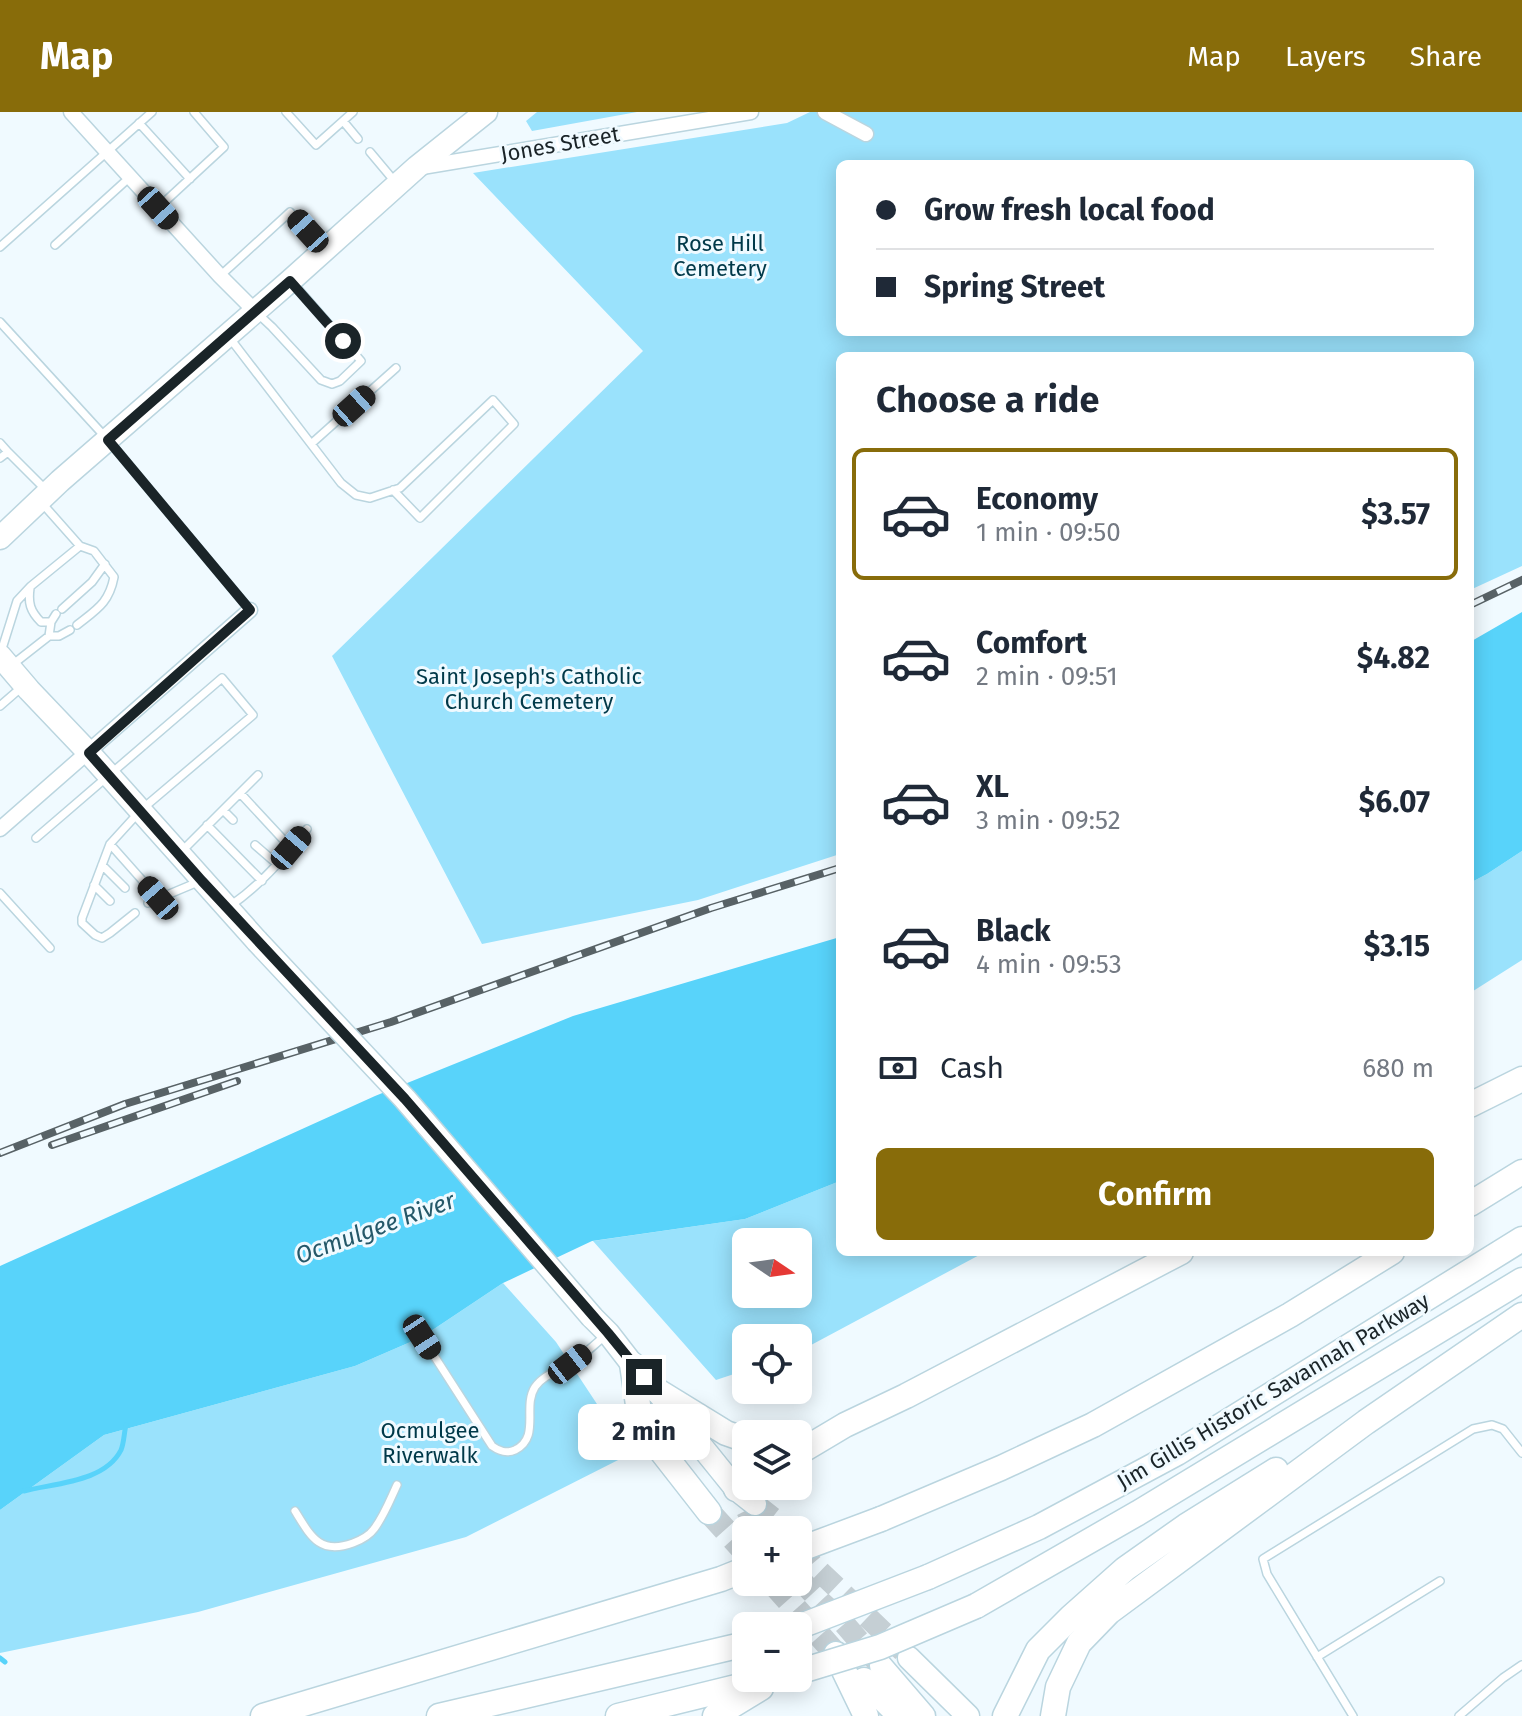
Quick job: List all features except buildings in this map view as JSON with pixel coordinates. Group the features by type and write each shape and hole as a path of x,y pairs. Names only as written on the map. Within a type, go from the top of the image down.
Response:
{"highway":[{"path":"1474,1103 1522,1079"},
{"path":"1474,1202 1522,1172"},
{"name":"Jim Gillis Historic Savannah Parkway","path":"812,1622 928,1577 1039,1527 1177,1453 1522,1239"},
{"path":"812,1445 1174,1256"},
{"path":"812,1545 1001,1468 1093,1425 1290,1315 1386,1256"},
{"path":"812,1668 880,1647 976,1606 1138,1513 1522,1280"},
{"path":"1053,1716 1058,1687 1079,1643 1109,1612 1366,1422 1522,1315"},
{"path":"632,1364 641,1425 709,1512"},
{"path":"656,1390 732,1435"},
{"path":"1005,1716 1038,1650 1125,1569 1275,1470 1366,1422"},
{"path":"812,1433 845,1425"},
{"path":"263,1716 732,1575"},
{"path":"439,1716 732,1647"},
{"path":"836,1654 866,1716"},
{"path":"872,1673 900,1716"},
{"path":"618,1716 732,1688"},
{"path":"715,1716 755,1692"}],"main road":[{"path":"0,538 417,167 486,112"},
{"path":"3,659 202,881 405,1099 732,1480"},
{"path":"909,1658 968,1716"},
{"path":"872,1673 924,1716"}],"street":[{"path":"71,112 255,311"},
{"name":"Jones Street","path":"417,167 751,112"},
{"path":"825,112 866,134"},
{"path":"0,829 250,610"}],"lane":[{"path":"0,247 152,112"},
{"path":"158,208 224,147 194,112"},
{"path":"286,112 316,145 353,112"},
{"path":"343,121 358,139"},
{"path":"139,123 190,179"},
{"path":"370,152 398,185"},
{"path":"55,245 130,177"},
{"path":"220,276 290,212 325,250"},
{"path":"255,311 321,380 332,384 340,381 361,361 290,281"},
{"path":"0,322 108,440 250,610"},
{"path":"228,335 341,483 356,495 370,498 393,490 400,488 493,400 514,424 420,518 393,490"},
{"path":"311,444 396,368"},
{"path":"0,443 80,546 94,551 114,577 111,593 102,606 59,636 49,636 3,659"},
{"path":"0,458 8,452"},
{"path":"3,659 17,601 80,546"},
{"path":"31,586 31,613 41,622 56,615 92,582 105,564"},
{"path":"49,636 56,615"},
{"path":"36,838 222,678 253,715 141,810 110,844 82,923 102,938 124,916 135,913"},
{"path":"0,706 24,684"},
{"path":"179,853 258,775"},
{"path":"240,793 291,848"},
{"path":"223,810 233,820"},
{"path":"207,825 262,881"},
{"path":"228,907 253,890 307,829"},
{"path":"110,844 158,898"},
{"path":"255,845 277,864"},
{"path":"102,865 125,888"},
{"path":"148,903 202,881"},
{"path":"94,885 110,901"},
{"path":"0,893 50,948"},
{"path":"88,903 97,912"},
{"path":"422,1337 492,1446 500,1451 512,1452 527,1439 534,1388 550,1373 570,1364 608,1333"},
{"path":"1353,1716 1267,1574 1263,1559 1473,1429 1492,1425 1503,1429 1522,1453"},
{"path":"295,1511 313,1536 325,1546 337,1548 371,1533 397,1485"},
{"path":"1317,1657 1440,1581"},
{"path":"1459,1716 1522,1665"}],"green space":[{"path":"537,112 637,112 532,131 526,121"},
{"name":"Rose Hill Cemetery","path":"810,112 1522,112 1522,566 1474,588 1474,352 836,352 836,855 698,900 482,944 332,656 643,351 473,173 787,123"},
{"path":"1522,851 1522,960 1474,990 1474,881"},
{"path":"836,1183 836,1256 978,1256 812,1345 812,1324 732,1324 732,1375 716,1380 593,1241 745,1219"},
{"name":"Ocmulgee Riverwalk","path":"503,1283 556,1342 630,1454 466,1537 198,1612 0,1653 0,1510 104,1435 355,1366 422,1337"}],"water":[{"path":"1522,612 1522,851 1474,881 1474,640"},
{"name":"Ocmulgee River","path":"836,938 836,1183 745,1219 592,1241 503,1283 422,1337 355,1366 104,1435 0,1510 0,1266 375,1096 573,1016"}],"waterway":[{"path":"24,1491 78,1480 103,1469 114,1461 121,1450 126,1425"},
{"path":"0,1658 5,1662"}],"tunnel":[{"path":"755,1504 770,1516"},
{"path":"747,1510 750,1516"},
{"path":"709,1512 732,1537"},
{"path":"812,1564 903,1651"},
{"path":"812,1592 879,1664"},
{"path":"784,1596 851,1668"}],"railway":[{"path":"1474,603 1522,580"},
{"path":"0,1153 125,1104 391,1022 711,908 836,869"},
{"path":"52,1145 237,1081"}],"route":[{"path":"343,341 290,281 108,440 250,610 89,753 202,881 405,1099 644,1377"}],"park label":[{"name":"Saint Joseph's Catholic Church Cemetery","path":"529,688"}]}
